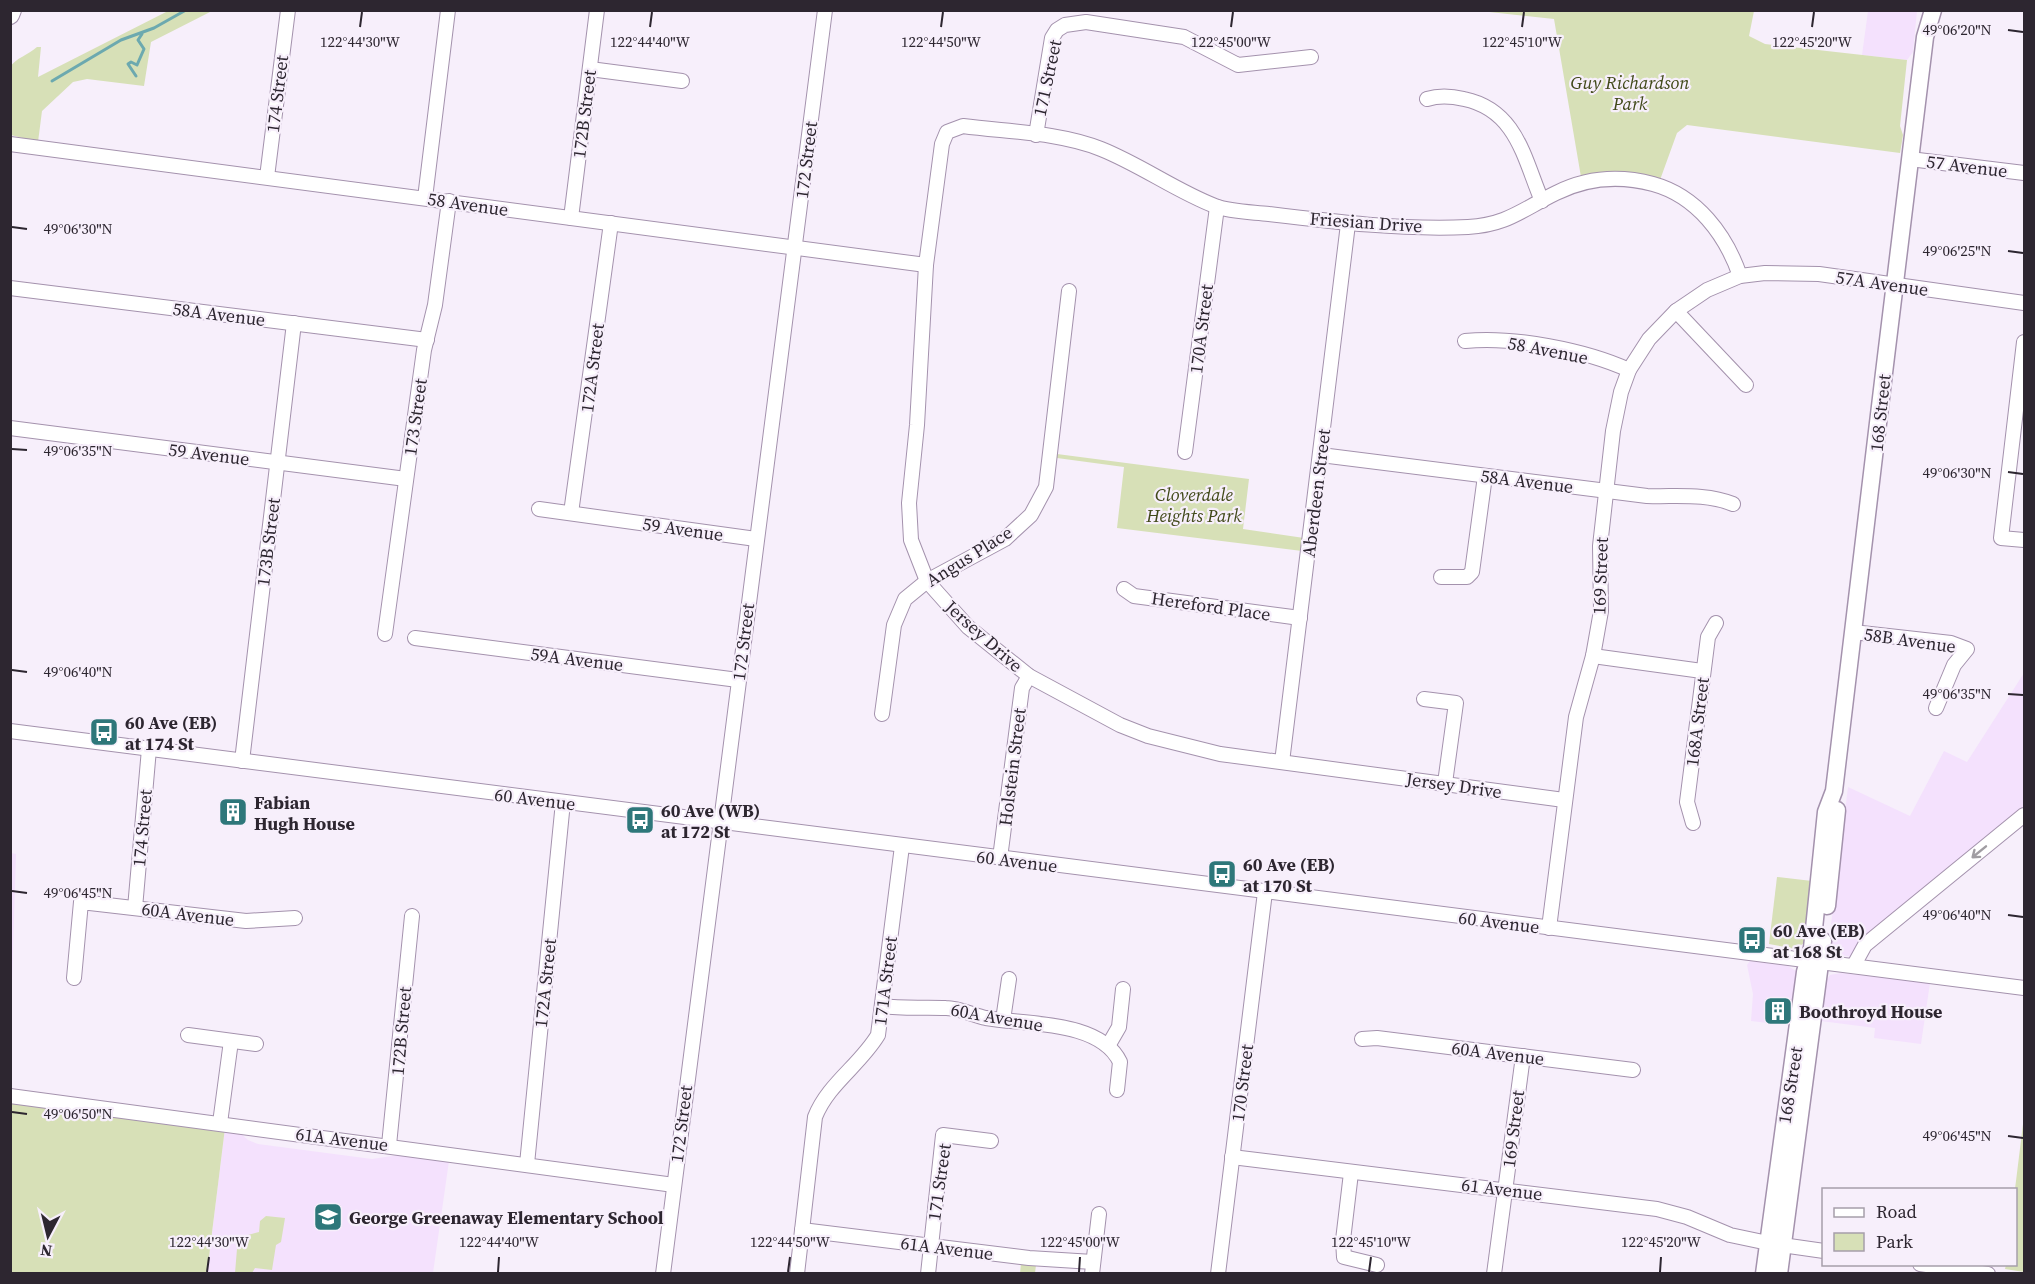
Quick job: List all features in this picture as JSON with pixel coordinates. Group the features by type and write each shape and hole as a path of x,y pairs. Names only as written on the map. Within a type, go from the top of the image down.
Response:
{"highway":[{"path":"10,15 12,10"}],"main road":[{"name":"168 Street","path":"1923,10 1926,35"},
{"name":"168 Street","path":"1764,1274 1775,1244 1814,961 1826,812 1834,791 1880,424 1893,284 1926,35 1933,10"},
{"name":"168 Street","path":"1779,1274 1775,1244 1780,1151 1814,961"},
{"path":"1771,1274 1775,1244"}],"street":[{"name":"174 Street","path":"267,177 288,10"},
{"path":"425,198 448,10"},
{"name":"172B Street","path":"571,218 597,10"},
{"name":"172 Street","path":"663,1274 719,820 825,10"},
{"name":"171 Street","path":"1035,135 1052,38 1057,30 1065,25 1086,22 1174,34 1194,40 1232,63 1244,66 1311,57"},
{"path":"590,69 682,81"},
{"path":"1427,99 1438,96 1472,100 1499,115 1520,141 1542,201"},
{"name":"Friesian Drive","path":"954,128 1035,135 1080,142 1102,149 1217,207 1348,224 1489,225 1513,218 1571,187 1601,179 1626,179 1657,185 1679,195 1704,214 1721,236 1740,276"},
{"name":"Jersey Drive","path":"954,128 947,132 942,144 926,265 909,503 911,540 927,581 969,627 1029,676 1110,720 1148,736 1220,754 1564,800"},
{"name":"58 Avenue","path":"10,144 926,265"},
{"name":"57 Avenue","path":"1910,159 2025,173"},
{"name":"173 Street","path":"385,634 406,479 449,201"},
{"name":"170A Street","path":"1185,452 1217,207"},
{"name":"172A Street","path":"571,513 611,223"},
{"name":"Aberdeen Street","path":"1282,762 1348,224"},
{"name":"57A Avenue","path":"1740,276 1790,272 2025,303"},
{"name":"169 Street","path":"1549,928 1576,717 1593,656 1601,611 1599,565 1617,409 1629,370 1649,339 1676,311 1707,290 1740,276"},
{"name":"58A Avenue","path":"10,288 427,340"},
{"name":"Angus Place","path":"882,714 894,625 906,599 927,581 1005,539 1031,515 1046,487 1069,291"},
{"path":"1676,311 1746,385"},
{"name":"173B Street","path":"242,761 294,323"},
{"name":"58 Avenue","path":"1465,341 1484,339 1548,346 1617,364 1629,370"},
{"path":"2025,342 2001,538 2025,540"},
{"name":"59 Avenue","path":"10,428 406,479"},
{"name":"58A Avenue","path":"1321,455 1647,496 1676,494 1715,498 1733,504"},
{"path":"1441,577 1467,577 1472,572 1485,476"},
{"name":"59 Avenue","path":"539,509 756,539"},
{"name":"Hereford Place","path":"1124,590 1134,596 1300,618"},
{"name":"168A Street","path":"1693,823 1687,802 1702,671 1708,637 1716,623"},
{"name":"58B Avenue","path":"1853,632 1951,643 1966,649 1954,665 1936,708"},
{"name":"59A Avenue","path":"415,638 738,680"},
{"path":"1593,656 1702,671"},
{"name":"Holstein Street","path":"1000,858 1022,688 1029,676"},
{"path":"1424,699 1456,703 1446,783"},
{"name":"60 Avenue","path":"10,732 719,820 902,846 2025,988"},
{"name":"174 Street","path":"135,908 149,749"},
{"name":"172A Street","path":"527,1164 563,802"},
{"path":"1854,965 1864,945 2025,815"},
{"name":"171A Street","path":"797,1274 815,1118 822,1101 869,1050 878,1035 902,846"},
{"name":"170 Street","path":"1218,1274 1265,892"},
{"name":"60A Avenue","path":"74,978 81,902 246,921 295,918"},
{"name":"172B Street","path":"389,1145 412,916"},
{"path":"1003,1020 1009,980"},
{"path":"1117,1090 1120,1062 1108,1046 1119,1027 1123,989"},
{"name":"60A Avenue","path":"882,1006 911,1009 949,1008 1003,1020 1069,1028 1094,1036 1108,1046"},
{"path":"188,1035 256,1044"},
{"name":"60A Avenue","path":"1362,1039 1377,1038 1633,1070"},
{"path":"220,1123 231,1041"},
{"name":"169 Street","path":"1494,1274 1523,1056"},
{"name":"61A Avenue","path":"10,1096 674,1185"},
{"name":"171 Street","path":"928,1274 944,1135 991,1141"},
{"name":"61 Avenue","path":"1232,1158 1506,1189 1667,1211 1730,1235 1822,1251"},
{"path":"1351,1173 1343,1240 1344,1257 1377,1265"},
{"path":"1092,1268 1099,1214"},
{"name":"61A Avenue","path":"802,1230 1092,1268"},
{"path":"1932,1266 1988,1274"}],"shaded area":[{"path":"1868,11 1917,11 1913,52 1907,60 1862,55"},
{"path":"2024,673 2024,807 1975,847 1852,957 1835,954 1829,941 1848,787 1910,816 1944,751 1967,762"},
{"path":"10,853 16,854 11,1014"},
{"path":"1750,961 1788,966 1796,971 1793,1026 1751,1021 1753,994 1747,965"},
{"path":"1841,973 1930,983 1921,1044 1874,1038 1875,1028 1821,1021 1826,981 1830,975"},
{"name":"George Greenaway Elementary School","path":"225,1128 238,1131 248,1140 258,1144 372,1159 399,1155 449,1161 433,1273 207,1274"}],"green space":[{"path":"168,11 212,11 151,42 144,86 87,79 73,82 42,111 38,142 11,135 10,67 15,61 37,47 41,47 38,77"},
{"name":"Guy Richardson Park","path":"1480,11 1754,11 1749,36 1765,44 1907,60 1900,126 1903,135 1900,153 1687,125 1677,133 1660,180 1581,177 1554,19"},
{"name":"Cloverdale Heights Park","path":"1057,454 1249,479 1243,529 1304,538 1302,551 1117,528 1124,467 1057,458"},
{"path":"1777,877 1812,881 1805,942 1796,949 1769,944"},
{"path":"11,1102 225,1128 207,1273 11,1274"},
{"path":"2024,1116 2024,1272 2005,1269 2006,1266 2017,1266 2017,1188 2015,1188"},
{"path":"266,1216 285,1218 281,1242 276,1245 272,1270 255,1268 252,1273 235,1273 237,1249 247,1243 248,1235 259,1232 260,1221"},
{"path":"1021,1263 1036,1265 1035,1273 1020,1274"}],"waterway":[{"path":"52,81 121,40 154,28 186,10"},
{"path":"136,76 128,64 131,62 137,65 144,49 138,40 142,34"}],"place":[{"name":"60 Ave (EB) at 174 St","path":"104,732"},
{"name":"Fabian Hugh House","path":"233,812"},
{"name":"60 Ave (WB) at 172 St","path":"640,820"},
{"name":"60 Ave (EB) at 170 St","path":"1222,874"},
{"name":"60 Ave (EB) at 168 St","path":"1752,940"},
{"name":"Boothroyd House","path":"1778,1011"},
{"name":"George Greenaway Elementary School","path":"328,1217"}]}
